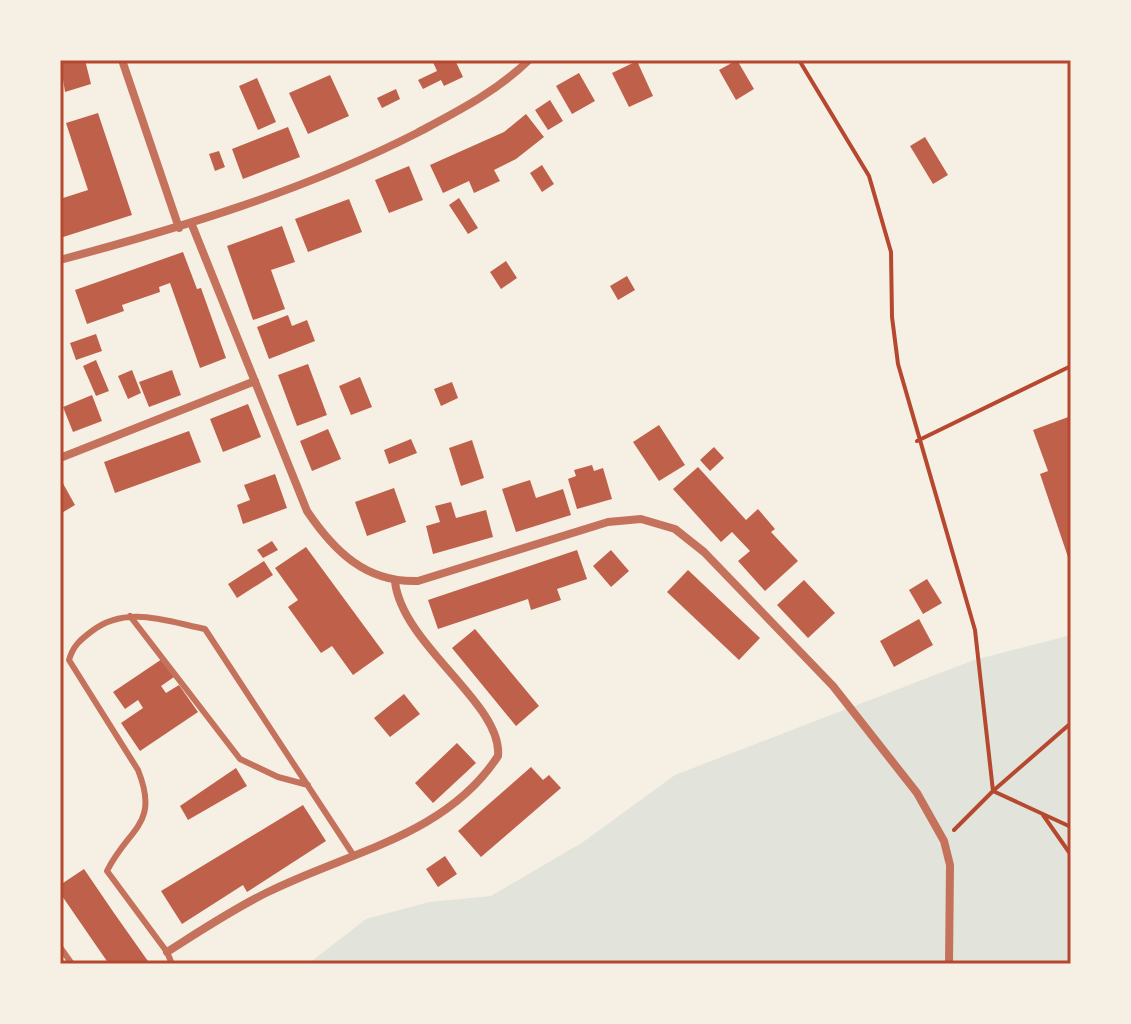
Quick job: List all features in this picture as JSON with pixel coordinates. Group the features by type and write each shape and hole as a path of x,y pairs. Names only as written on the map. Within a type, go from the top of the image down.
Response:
{"street":[{"path":"122,60 179,228"},
{"path":"60,260 192,225 353,165 485,98 529,60"},
{"path":"192,225 307,511 326,539 372,574 395,582 418,581 608,522 641,519 675,529 704,552 833,686 917,793 944,841 950,865 949,964"},
{"path":"60,458 255,381"},
{"path":"167,952 269,891 431,820 460,800 498,756 495,730 410,625 397,599 395,582"}],"lane":[{"path":"172,964 167,952 107,871 120,845 138,831 147,808 146,789 138,770 69,660 73,646 115,616 205,629 354,856"},
{"path":"130,616 240,759 278,777 308,785"},
{"path":"60,947 72,964"}],"path":[{"path":"799,60 869,176 891,252 892,317 898,364 917,441 940,502 975,630 993,791"},
{"path":"917,441 1071,366"},
{"path":"944,841 993,791 1071,723"},
{"path":"993,791 1071,827"},
{"path":"1042,813 1071,855"}],"shaded area":[{"path":"1071,635 1071,964 308,964 366,919 429,902 491,896 583,842 675,775 974,660"}],"building":[{"path":"60,60 85,60 91,84 65,92"},
{"path":"432,60 455,60 463,77 444,86 441,80 423,89 418,80 437,71"},
{"path":"737,60 754,89 736,100 719,70"},
{"path":"637,61 653,96 629,107 612,73"},
{"path":"579,73 595,101 572,114 556,86"},
{"path":"330,75 349,116 308,134 289,93"},
{"path":"257,78 276,122 258,130 239,86"},
{"path":"396,89 400,99 382,108 377,98"},
{"path":"550,100 563,121 548,130 535,110"},
{"path":"98,113 132,215 60,238 60,199 88,190 66,123"},
{"path":"526,114 544,137 516,159 494,170 500,181 474,193 469,181 443,193 430,165 504,132"},
{"path":"288,127 300,157 243,179 232,149"},
{"path":"925,137 948,175 933,184 910,146"},
{"path":"219,151 225,167 215,171 209,154"},
{"path":"542,165 554,184 542,192 530,173"},
{"path":"409,166 423,200 389,213 375,180"},
{"path":"459,198 478,228 468,234 449,205"},
{"path":"349,199 362,232 308,252 295,219"},
{"path":"282,226 295,262 271,270 285,309 253,320 227,246"},
{"path":"183,252 197,289 201,288 226,358 200,368 170,283 159,287 160,292 122,305 124,311 87,324 75,290"},
{"path":"506,261 517,278 501,289 490,272"},
{"path":"627,276 635,290 618,300 610,286"},
{"path":"288,315 292,326 307,320 315,341 269,359 257,327"},
{"path":"96,334 102,351 76,360 70,343"},
{"path":"96,360 109,391 96,396 83,366"},
{"path":"308,364 327,415 297,426 278,375"},
{"path":"132,370 141,393 128,399 118,376"},
{"path":"172,370 181,395 149,407 139,382"},
{"path":"360,377 372,407 351,415 339,386"},
{"path":"452,382 458,398 441,406 434,389"},
{"path":"92,395 102,421 73,432 63,407"},
{"path":"248,404 261,437 223,452 210,419"},
{"path":"1071,416 1070,563 1040,474 1048,471 1033,430"},
{"path":"659,425 685,465 659,481 633,442"},
{"path":"328,429 341,459 312,471 300,441"},
{"path":"189,431 201,462 115,493 104,462"},
{"path":"411,439 417,453 389,464 384,450"},
{"path":"472,440 484,478 461,486 449,448"},
{"path":"714,447 724,458 710,471 700,460"},
{"path":"592,465 594,471 603,468 612,499 577,509 568,479 576,476 574,470"},
{"path":"698,467 746,520 758,509 775,529 771,532 798,561 765,591 738,561 750,551 732,532 721,542 673,489"},
{"path":"275,474 287,508 243,524 237,505 250,500 244,485"},
{"path":"60,478 75,505 60,514"},
{"path":"530,480 536,498 563,489 571,515 516,532 502,489"},
{"path":"394,488 406,522 367,536 355,502"},
{"path":"451,502 456,518 486,510 493,537 433,554 426,526 440,522 435,506"},
{"path":"272,541 278,550 263,558 257,550"},
{"path":"306,547 384,653 353,675 332,646 321,653 288,607 298,600 275,568"},
{"path":"577,550 587,579 557,589 561,600 531,610 528,599 438,629 428,600"},
{"path":"611,550 629,571 611,587 593,566"},
{"path":"264,561 273,575 237,598 228,584"},
{"path":"688,570 760,638 739,660 667,592"},
{"path":"927,579 942,603 923,614 909,590"},
{"path":"804,580 835,613 808,638 777,605"},
{"path":"919,619 933,645 894,667 880,641"},
{"path":"475,629 539,706 516,726 452,648"},
{"path":"162,659 174,677 161,686 166,693 179,685 198,712 140,751 121,723 143,708 138,700 125,709 113,692"},
{"path":"404,694 420,714 390,737 374,718"},
{"path":"457,743 476,763 433,803 415,783"},
{"path":"531,767 543,780 549,775 561,788 481,857 458,831"},
{"path":"236,768 247,786 188,820 180,806"},
{"path":"303,805 326,841 247,892 243,885 182,924 161,891"},
{"path":"445,856 457,874 438,887 426,869"},
{"path":"84,869 150,964 109,964 102,954 60,893 60,885"}]}
